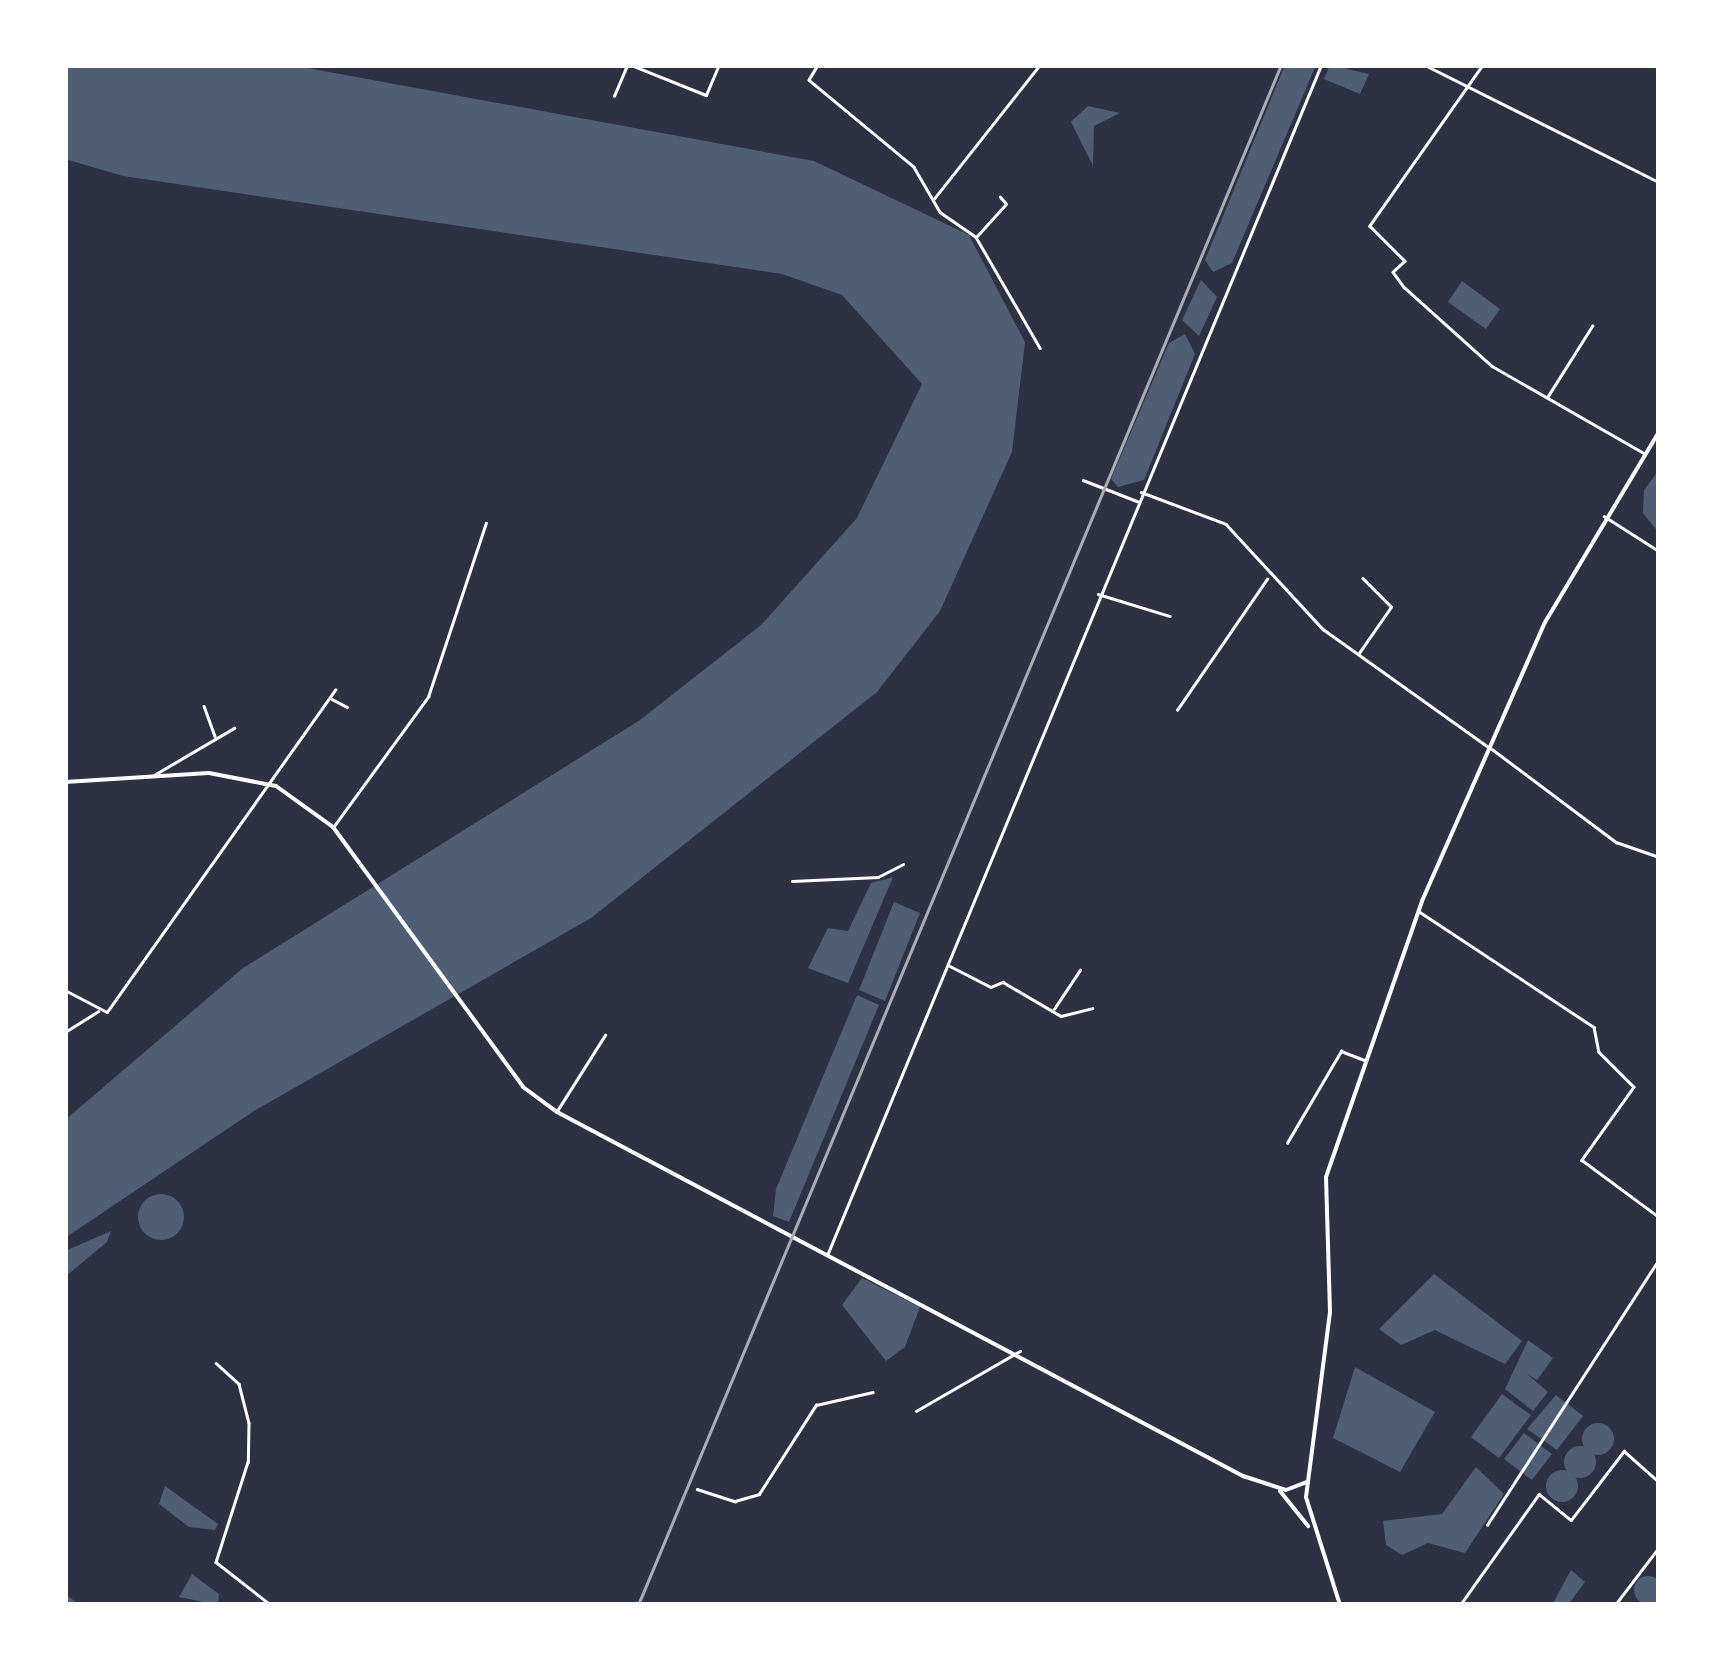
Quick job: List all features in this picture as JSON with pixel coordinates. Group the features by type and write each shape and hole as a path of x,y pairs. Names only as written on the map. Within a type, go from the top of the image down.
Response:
{"main road":[{"path":"1310,1530 1308,1482 1330,1312 1326,1177 1418,911 1564,579 1659,432"},
{"path":"65,782 152,776 272,784 333,827 524,1087 556,1112 1020,1350 1276,1488 1310,1530 1340,1605"},
{"path":"1276,1488 1308,1482"}],"street":[{"path":"614,96 630,65 706,95 720,65"},
{"path":"818,65 809,80 914,168 932,200 976,236 1040,348"},
{"path":"828,1253 1140,492 1321,65"},
{"path":"1425,65 1659,182"},
{"path":"1484,65 1370,226 1406,261 1394,272 1404,286 1492,366 1646,454"},
{"path":"1497,65 1504,65"},
{"path":"932,200 1039,66"},
{"path":"976,236 1005,206 1000,198"},
{"path":"1548,396 1592,326"},
{"path":"1082,480 1137,501"},
{"path":"1140,492 1226,524 1261,554 1268,578 1358,654 1616,842 1659,857"},
{"path":"1604,516 1659,550"},
{"path":"333,827 428,697 486,523"},
{"path":"1176,710 1268,578"},
{"path":"1358,654 1391,607 1363,578"},
{"path":"1098,594 1170,616"},
{"path":"65,990 107,1012 151,938 272,784 334,690"},
{"path":"331,698 346,707"},
{"path":"204,706 215,738"},
{"path":"152,776 234,728"},
{"path":"792,882 878,877 903,864"},
{"path":"1418,911 1594,1027 1599,1052 1634,1087 1582,1160 1659,1217"},
{"path":"946,964 1061,1016 1092,1008"},
{"path":"1053,1010 1080,970"},
{"path":"65,1032 98,1010"},
{"path":"556,1112 605,1035"},
{"path":"1287,1143 1341,1051 1366,1060"},
{"path":"1487,1525 1659,1259"},
{"path":"916,1411 1020,1350"},
{"path":"216,1363 239,1384 249,1423 248,1462 216,1562 271,1605"},
{"path":"697,1490 736,1501 759,1494 816,1405 873,1392"},
{"path":"1460,1605 1538,1494 1571,1520 1624,1452 1659,1482"},
{"path":"1616,1605 1659,1547"}],"water":[{"path":"65,65 291,65 814,161 969,235 1025,342 1012,452 940,611 877,692 591,918 254,1111 65,1238 65,1120 243,968 640,720 761,625 857,518 922,384 842,295 782,274 123,176 65,159"},
{"path":"1285,65 1316,65 1232,263 1213,272 1205,260"},
{"path":"1330,65 1369,74 1360,94 1324,79"},
{"path":"1088,106 1120,113 1094,126 1093,166 1071,122"},
{"path":"1201,280 1217,297 1199,336 1182,320"},
{"path":"1462,281 1500,309 1486,329 1448,302"},
{"path":"1185,334 1195,354 1144,480 1118,487 1111,479 1169,343"},
{"path":"1659,470 1659,533 1643,513 1644,490"},
{"path":"893,877 848,983 808,968 828,928 848,931 871,883"},
{"path":"894,902 920,913 885,1001 859,990"},
{"path":"857,995 879,1005 789,1222 773,1216 776,1189"},
{"path":"161,1194 177,1201 184,1217 177,1233 161,1240 145,1233 138,1217 145,1201"},
{"path":"111,1231 107,1242 65,1277 65,1251"},
{"path":"1434,1274 1522,1341 1505,1364 1435,1330 1401,1345 1379,1329"},
{"path":"862,1278 920,1307 905,1347 886,1361 842,1305"},
{"path":"1528,1340 1553,1358 1537,1380 1527,1374 1548,1392 1533,1411 1505,1389"},
{"path":"1355,1367 1435,1412 1400,1472 1333,1438"},
{"path":"1502,1394 1531,1415 1499,1458 1471,1437"},
{"path":"1556,1395 1583,1416 1557,1450 1527,1429"},
{"path":"1598,1423 1610,1427 1614,1439 1610,1451 1598,1455 1586,1451 1582,1439 1586,1427"},
{"path":"1524,1433 1552,1454 1532,1480 1504,1459"},
{"path":"1580,1446 1592,1450 1596,1462 1592,1474 1580,1478 1568,1474 1564,1462 1568,1450"},
{"path":"1476,1467 1504,1494 1465,1553 1428,1543 1402,1555 1386,1545 1383,1521 1442,1514"},
{"path":"1562,1470 1574,1474 1578,1486 1574,1498 1562,1502 1550,1498 1546,1486 1550,1474"},
{"path":"165,1486 218,1524 215,1530 189,1527 159,1504"},
{"path":"1571,1570 1585,1582 1568,1605 1552,1605"},
{"path":"192,1574 219,1594 218,1605 179,1597"},
{"path":"1648,1576 1658,1580 1662,1590 1658,1600 1648,1604 1638,1600 1634,1590 1638,1580"}],"waterway":[{"path":"65,1598 75,1605"}],"railway":[{"path":"638,1605 1281,65"}]}
